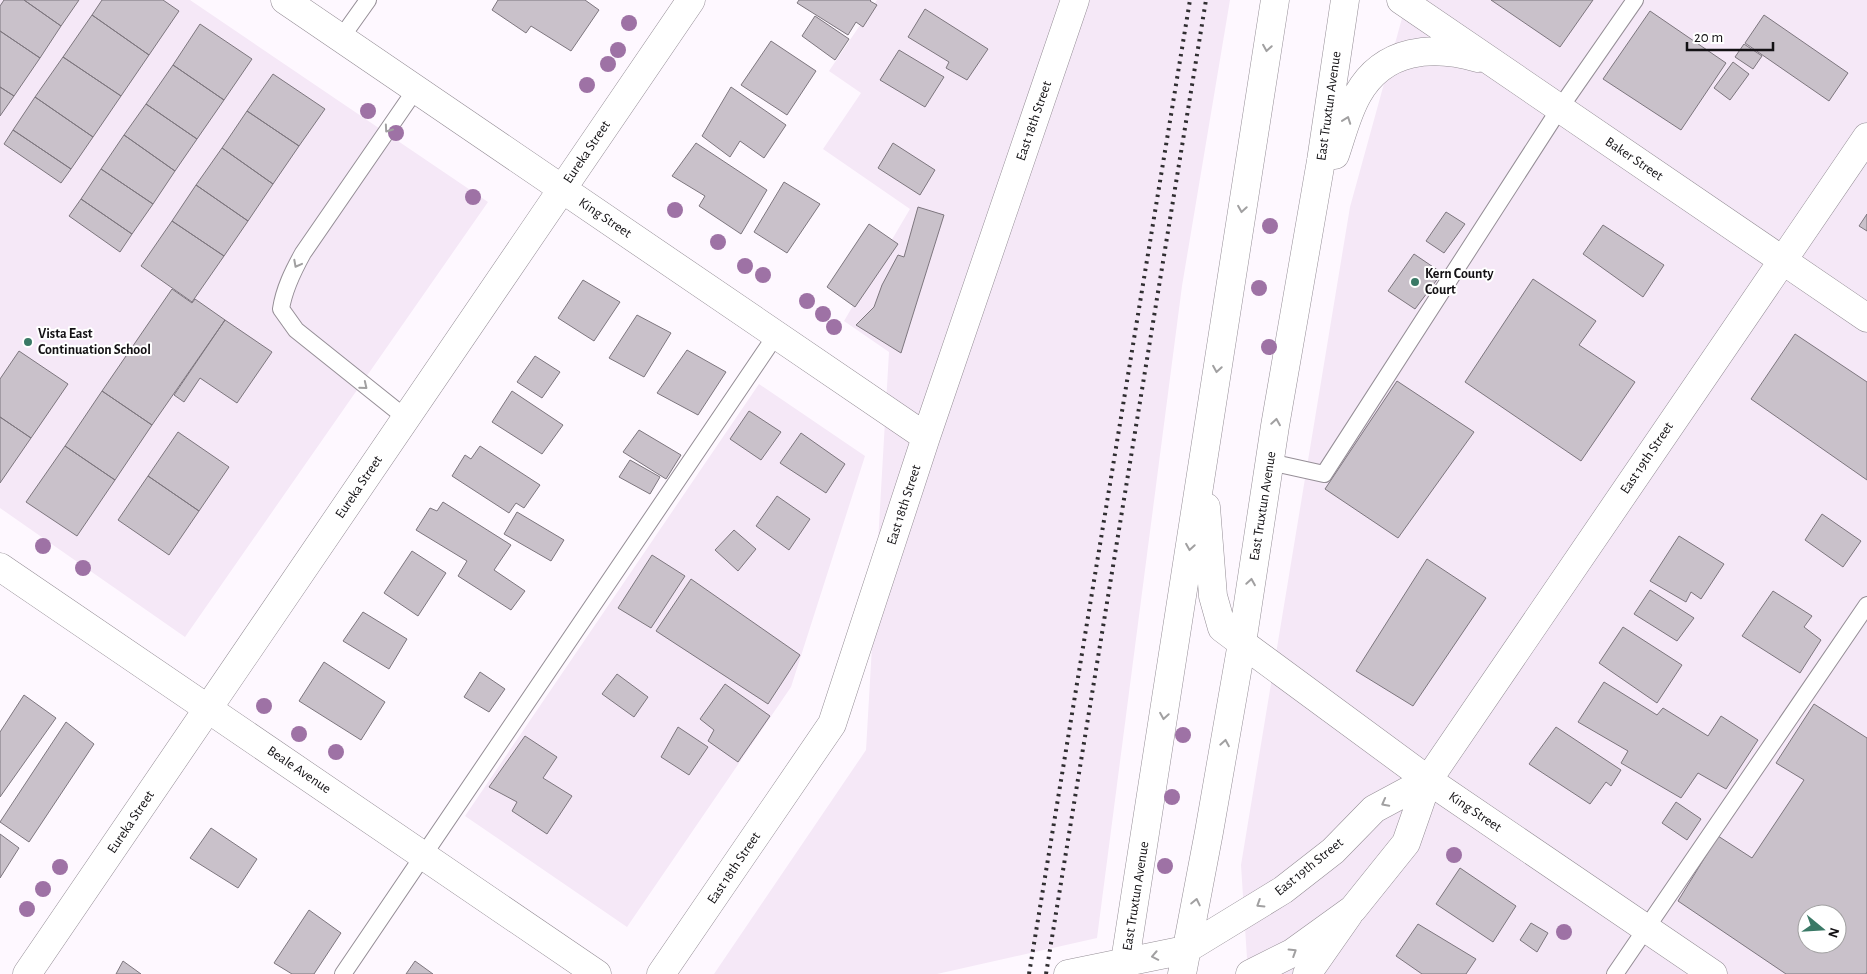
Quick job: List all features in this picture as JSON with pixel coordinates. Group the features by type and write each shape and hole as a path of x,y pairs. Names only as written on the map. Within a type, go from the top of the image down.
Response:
{"street":[{"name":"King Street","path":"285,0 926,437"},
{"name":"Eureka Street","path":"27,974 691,0"},
{"name":"East 18th Street","path":"662,974 832,724 926,437 1075,0"},
{"name":"East Truxtun Avenue","path":"1124,968 1275,0"},
{"name":"East Truxtun Avenue","path":"1068,974 1184,962 1242,643 1309,232 1344,0"},
{"name":"Baker Street","path":"1401,0 1867,318"},
{"path":"1309,232 1351,108 1359,92 1371,77 1385,65 1413,53 1429,50 1446,51 1486,62 1518,79"},
{"name":"East 19th Street","path":"1250,974 1292,953 1353,909 1406,843 1428,780 1867,137"},
{"name":"King Street","path":"1203,461 1213,596 1222,628 1428,780 1713,974"},
{"name":"Beale Avenue","path":"0,567 597,974"},
{"name":"East 19th Street","path":"1184,962 1333,851 1374,809 1428,780"},
{"path":"1307,974 1353,909"}],"lane":[{"path":"341,38 368,0"},
{"path":"1270,462 1324,474 1560,108 1635,0"},
{"path":"406,418 296,330 281,309 286,289 302,253 416,89"},
{"path":"343,974 776,335"},
{"path":"1616,974 1867,605"}],"shaded area":[{"path":"0,0 190,0 488,202 185,637 0,508"},
{"path":"877,0 1230,0 1182,286 1097,938 937,974 714,974 866,750 889,352 844,321 910,209 823,149 861,93 829,71"},
{"path":"1407,0 1867,0 1867,974 1248,974 1241,865 1350,207"},
{"path":"759,384 865,456 791,687 627,927 465,816"}],"building":[{"path":"4,0 24,0 61,26 40,58 0,31 0,6"},
{"path":"24,0 79,0 61,26"},
{"path":"102,0 163,0 179,11 149,55 92,15"},
{"path":"498,0 585,0 599,10 571,51 531,26 526,33 492,10"},
{"path":"799,0 871,0 877,5 863,27 856,22 848,35 797,3"},
{"path":"1491,0 1593,0 1560,47"},
{"path":"925,9 988,49 967,80 946,68 949,62 908,37"},
{"path":"1650,11 1726,63 1681,130 1603,79"},
{"path":"92,15 149,55 121,96 63,57"},
{"path":"1764,15 1848,73 1829,101 1745,43"},
{"path":"815,16 849,39 835,60 802,36"},
{"path":"200,24 252,59 224,100 173,65"},
{"path":"0,31 40,58 14,96 0,87"},
{"path":"771,41 816,71 787,115 741,85"},
{"path":"1744,44 1762,56 1753,69 1735,57"},
{"path":"899,50 944,77 925,107 880,80"},
{"path":"63,57 121,96 93,137 35,97"},
{"path":"1733,62 1749,74 1730,100 1714,88"},
{"path":"173,65 224,100 197,139 146,104"},
{"path":"273,74 325,109 299,146 247,111"},
{"path":"0,87 14,96 0,116"},
{"path":"731,87 786,125 764,158 740,141 730,157 702,136"},
{"path":"35,97 93,137 71,169 13,130"},
{"path":"146,104 197,139 175,171 124,135"},
{"path":"247,111 299,146 273,184 222,148"},
{"path":"13,130 71,169 61,183 4,144"},
{"path":"124,135 175,171 153,204 101,169"},
{"path":"696,143 767,190 741,234 699,206 705,196 672,176"},
{"path":"893,143 935,170 920,195 878,168"},
{"path":"222,148 273,184 248,221 196,185"},
{"path":"101,169 153,204 132,234 81,199"},
{"path":"784,182 820,204 787,253 754,232"},
{"path":"196,185 248,221 224,256 172,221"},
{"path":"81,199 132,234 120,252 69,216"},
{"path":"918,207 944,215 901,353 856,325 874,307 882,285 898,255 904,257"},
{"name":"Kern County Court","path":"1446,212 1465,224 1444,253 1426,241"},
{"path":"1867,214 1867,231 1859,226"},
{"path":"172,221 224,256 192,302 141,266"},
{"path":"869,224 898,244 855,307 827,287"},
{"path":"1603,225 1664,265 1643,297 1583,254"},
{"name":"Kern County Court","path":"1414,254 1442,273 1415,309 1388,291"},
{"path":"1533,279 1596,321 1579,345 1635,382 1581,461 1465,382"},
{"path":"583,280 620,302 594,341 558,318"},
{"path":"172,289 192,303 195,299 225,320 152,425 102,391"},
{"path":"637,315 671,333 644,377 609,358"},
{"path":"225,320 272,352 237,403 200,378 184,402 174,395"},
{"path":"1795,334 1867,382 1867,480 1751,399"},
{"path":"687,350 726,372 698,415 657,393"},
{"path":"19,351 68,384 31,438 0,417 0,379"},
{"path":"535,356 560,372 542,398 517,382"},
{"path":"1397,381 1474,432 1398,538 1325,489"},
{"path":"102,391 152,425 115,480 65,446"},
{"path":"512,391 563,425 542,454 492,422"},
{"path":"749,411 781,432 761,460 730,439"},
{"path":"0,417 31,438 0,483"},
{"path":"639,430 681,455 666,479 623,452"},
{"path":"178,432 229,467 199,511 148,476"},
{"path":"801,433 845,464 826,493 780,463"},
{"path":"65,446 115,480 77,536 26,502"},
{"path":"480,446 540,485 524,508 516,503 509,513 452,476 465,455 471,459"},
{"path":"630,460 660,477 650,494 619,477"},
{"path":"148,476 199,511 169,555 118,520"},
{"path":"777,496 810,519 789,550 756,526"},
{"path":"443,502 511,545 494,570 525,591 511,610 458,576 467,561 416,530 430,508 437,511"},
{"path":"517,512 564,540 551,561 504,534"},
{"path":"1822,514 1861,541 1843,567 1805,540"},
{"path":"734,530 756,549 738,571 715,550"},
{"path":"1679,536 1724,564 1701,599 1691,592 1686,602 1650,581"},
{"path":"412,551 446,573 418,616 384,593"},
{"path":"652,555 685,576 651,628 618,608"},
{"path":"1427,559 1486,598 1413,706 1356,671"},
{"path":"691,579 800,655 768,704 656,631"},
{"path":"1650,590 1694,618 1677,641 1634,614"},
{"path":"1773,591 1812,616 1804,627 1821,640 1800,673 1742,636"},
{"path":"363,612 407,639 389,669 343,641"},
{"path":"1623,627 1682,665 1657,703 1599,663"},
{"path":"324,662 385,702 361,740 299,701"},
{"path":"480,672 505,689 489,712 464,697"},
{"path":"617,674 648,697 634,717 602,694"},
{"path":"1604,682 1657,715 1663,708 1708,736 1721,716 1758,740 1726,789 1698,773 1681,798 1621,763 1628,751 1578,722"},
{"path":"725,684 770,716 738,762 708,741 714,730 700,719"},
{"path":"24,695 56,718 0,797 0,732"},
{"path":"1814,704 1867,738 1866,974 1786,974 1678,901 1718,836 1752,858 1804,780 1776,763"},
{"path":"66,722 94,744 29,842 0,822"},
{"path":"678,727 708,747 689,775 661,757"},
{"path":"1556,727 1621,770 1611,786 1606,782 1590,804 1529,764"},
{"path":"525,736 557,757 543,778 572,796 547,834 512,811 517,802 489,787"},
{"path":"1676,802 1701,819 1687,840 1662,823"},
{"path":"211,828 257,859 238,888 190,858"},
{"path":"0,834 19,848 0,878"},
{"path":"1460,868 1516,906 1493,942 1436,904"},
{"path":"309,910 341,933 314,974 292,974 274,963"},
{"path":"1531,923 1548,933 1537,952 1520,940"},
{"path":"1418,924 1476,959 1466,974 1422,974 1396,956"},
{"path":"123,961 141,974 116,974"},
{"path":"415,961 433,974 406,974"}],"railway":[{"path":"1029,974 1190,0"},
{"path":"1046,974 1206,0"}],"place":[{"name":"Kern County Court","path":"1415,282"},
{"name":"Vista East Continuation School","path":"28,342"}]}
